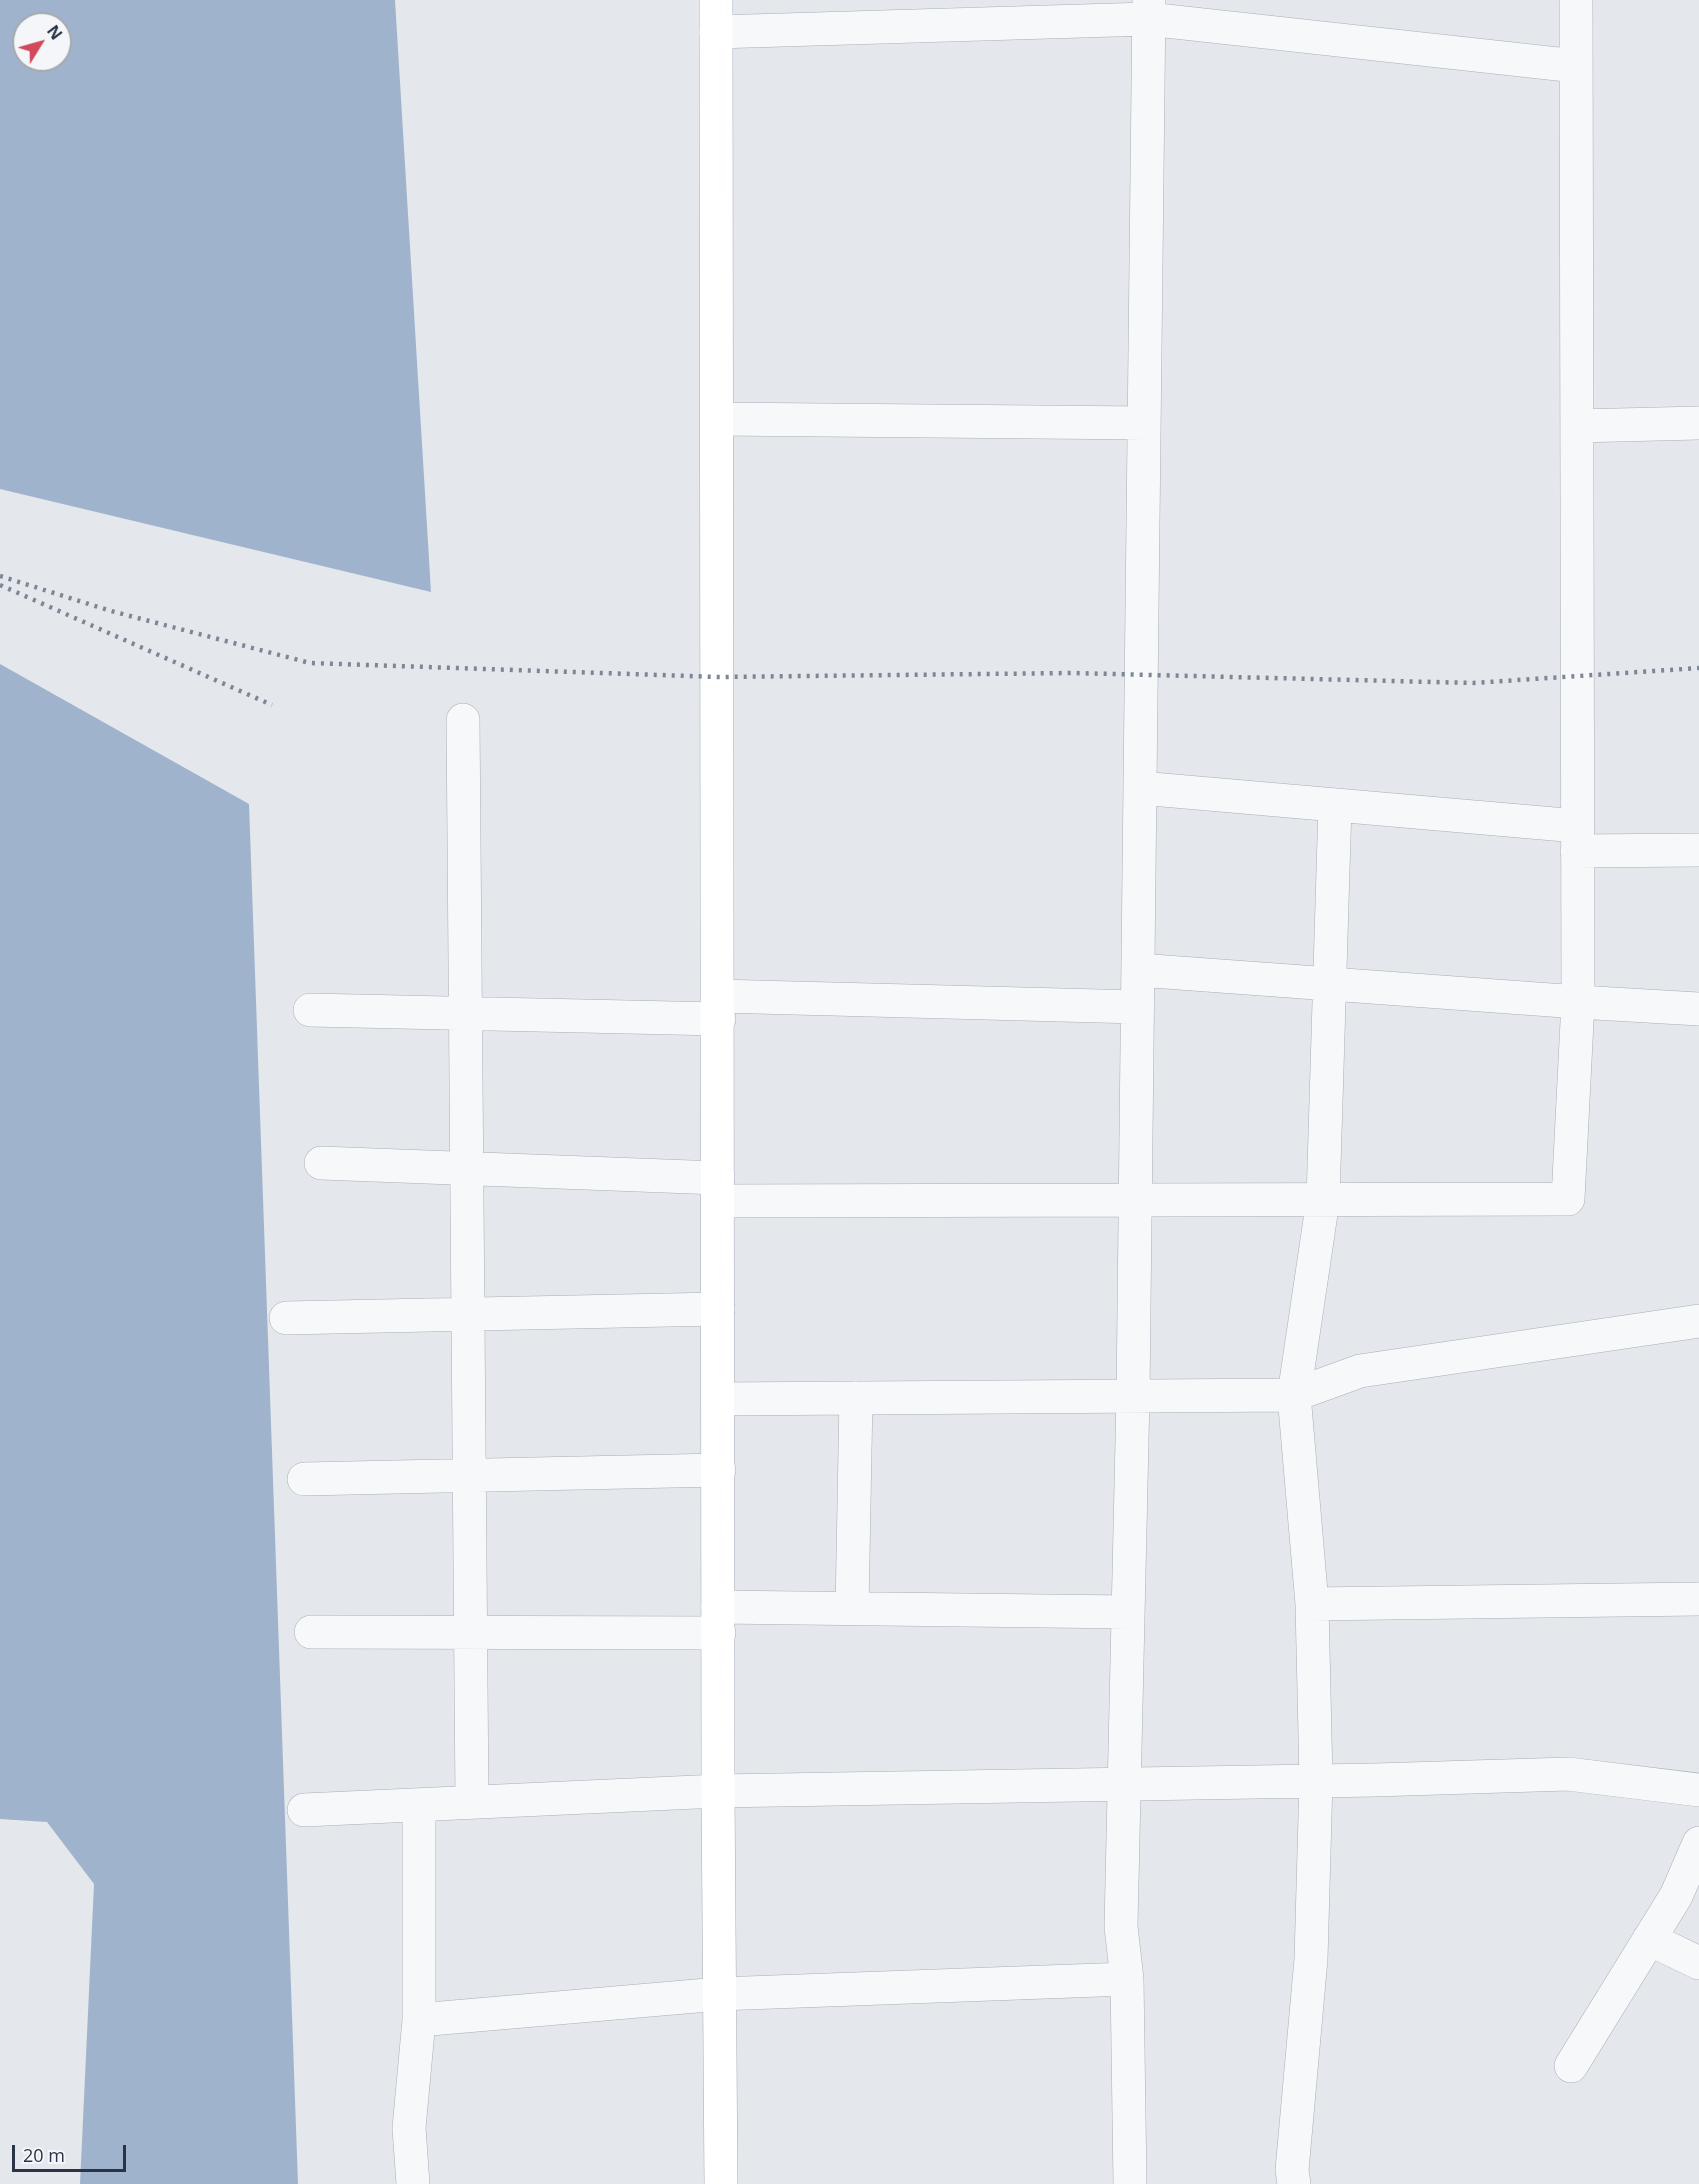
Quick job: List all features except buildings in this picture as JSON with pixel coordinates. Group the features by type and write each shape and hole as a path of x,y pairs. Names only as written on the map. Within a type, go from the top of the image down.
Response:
{"main road":[{"path":"716,0 718,1791 721,2184"}],"street":[{"path":"321,1163 467,1168 718,1190 1136,1200 1568,1199 1578,1002 1576,0"},
{"path":"1130,2184 1127,1979 1121,1927 1136,1200 1149,9"},
{"path":"716,32 1149,9 1576,66"},
{"path":"717,419 1144,423"},
{"path":"1577,426 1699,423"},
{"path":"463,720 472,1802"},
{"path":"1140,788 1335,805 1577,838 1699,850"},
{"path":"1294,2184 1292,2170 1311,1959 1316,1780 1312,1604 1294,1395 1323,1200 1335,805"},
{"path":"1138,970 1699,1009"},
{"path":"310,1010 466,1014 718,1007 1138,1007"},
{"path":"286,1318 718,1309"},
{"path":"718,1399 1294,1395 1360,1371 1699,1322"},
{"path":"852,1609 856,1398"},
{"path":"304,1479 719,1470"},
{"path":"1312,1604 1699,1599"},
{"path":"311,1632 470,1633 719,1620 852,1609 1128,1612"},
{"path":"304,1810 718,1791 1568,1774 1699,1790"},
{"path":"413,2184 409,2128 420,2020 419,1805"},
{"path":"1571,2066 1676,1896 1699,1843"},
{"path":"1650,1939 1699,1963"},
{"path":"420,2020 719,1994 1127,1979"}],"water":[{"path":"0,0 395,0 431,592 0,489"},
{"path":"0,664 249,804 298,2184 80,2184 94,1884 47,1822 0,1819"}],"railway":[{"path":"0,576 111,611 310,663 718,677 1072,673 1473,683 1699,668"},
{"path":"0,585 272,705"}]}
